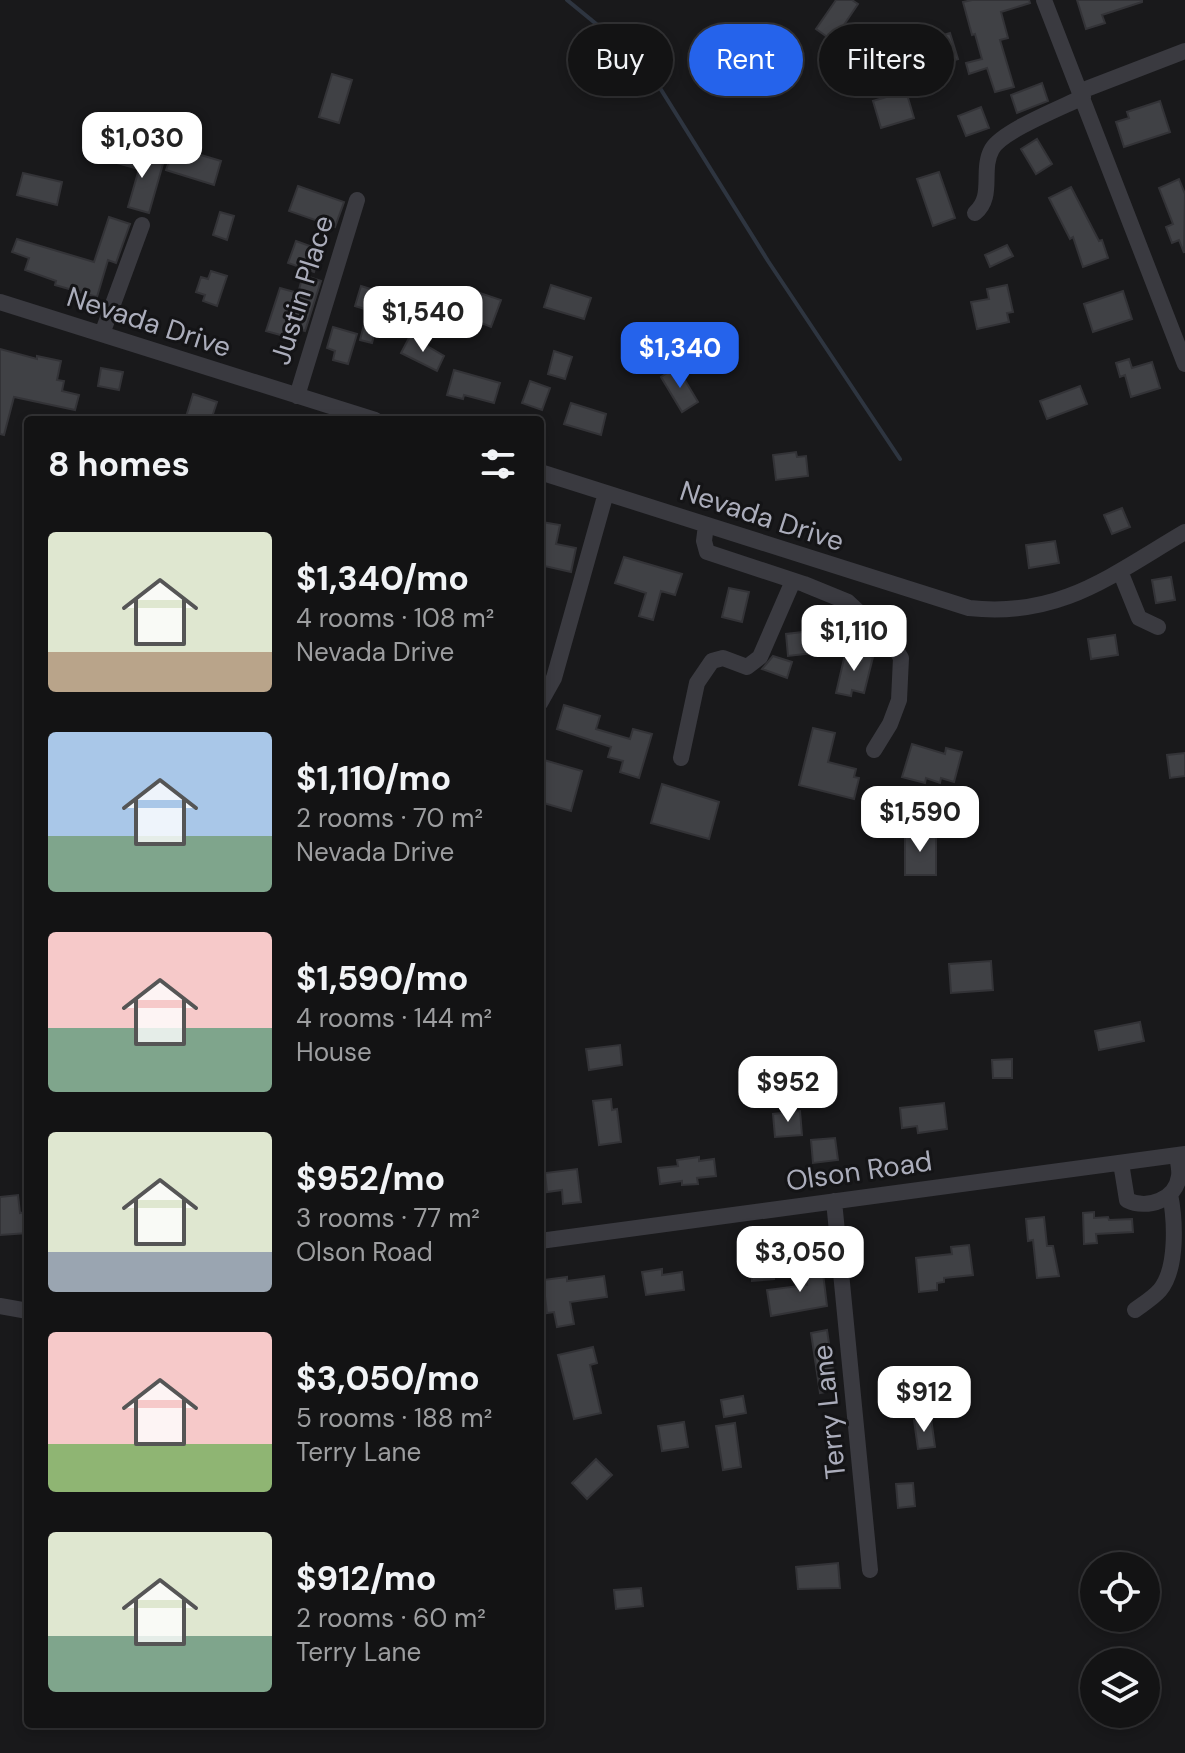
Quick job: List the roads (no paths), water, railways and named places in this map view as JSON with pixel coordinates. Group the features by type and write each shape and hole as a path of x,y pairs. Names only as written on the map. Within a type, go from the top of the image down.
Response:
{"street":[{"path":"1044,0 1185,364"},
{"path":"975,213 983,206 987,163 997,143 1082,94 1185,51"},
{"name":"Justin Place","path":"297,396 357,200"},
{"path":"102,334 142,225"},
{"name":"Nevada Drive","path":"0,302 362,416"},
{"name":"Nevada Drive","path":"544,473 969,608 999,612 1041,607 1077,595 1120,571"},
{"path":"544,696 554,678 606,493"},
{"path":"706,525 704,541 707,552 848,602 892,643 901,658 899,700 890,724 874,750"},
{"path":"1158,627 1139,618 1120,571 1185,532"},
{"path":"681,758 697,683 712,661 723,658 747,667 760,657 793,581"},
{"path":"1121,1163 1127,1200 1145,1205 1165,1199 1170,1194 1179,1176 1181,1155"},
{"name":"Olson Road","path":"544,1240 1181,1155"},
{"path":"1135,1310 1162,1288 1170,1264 1174,1239 1170,1194"},
{"name":"Terry Lane","path":"834,1201 870,1570"},
{"path":"0,1306 24,1310"}],"waterway":[{"path":"567,0 645,64 768,261 900,459"}]}
